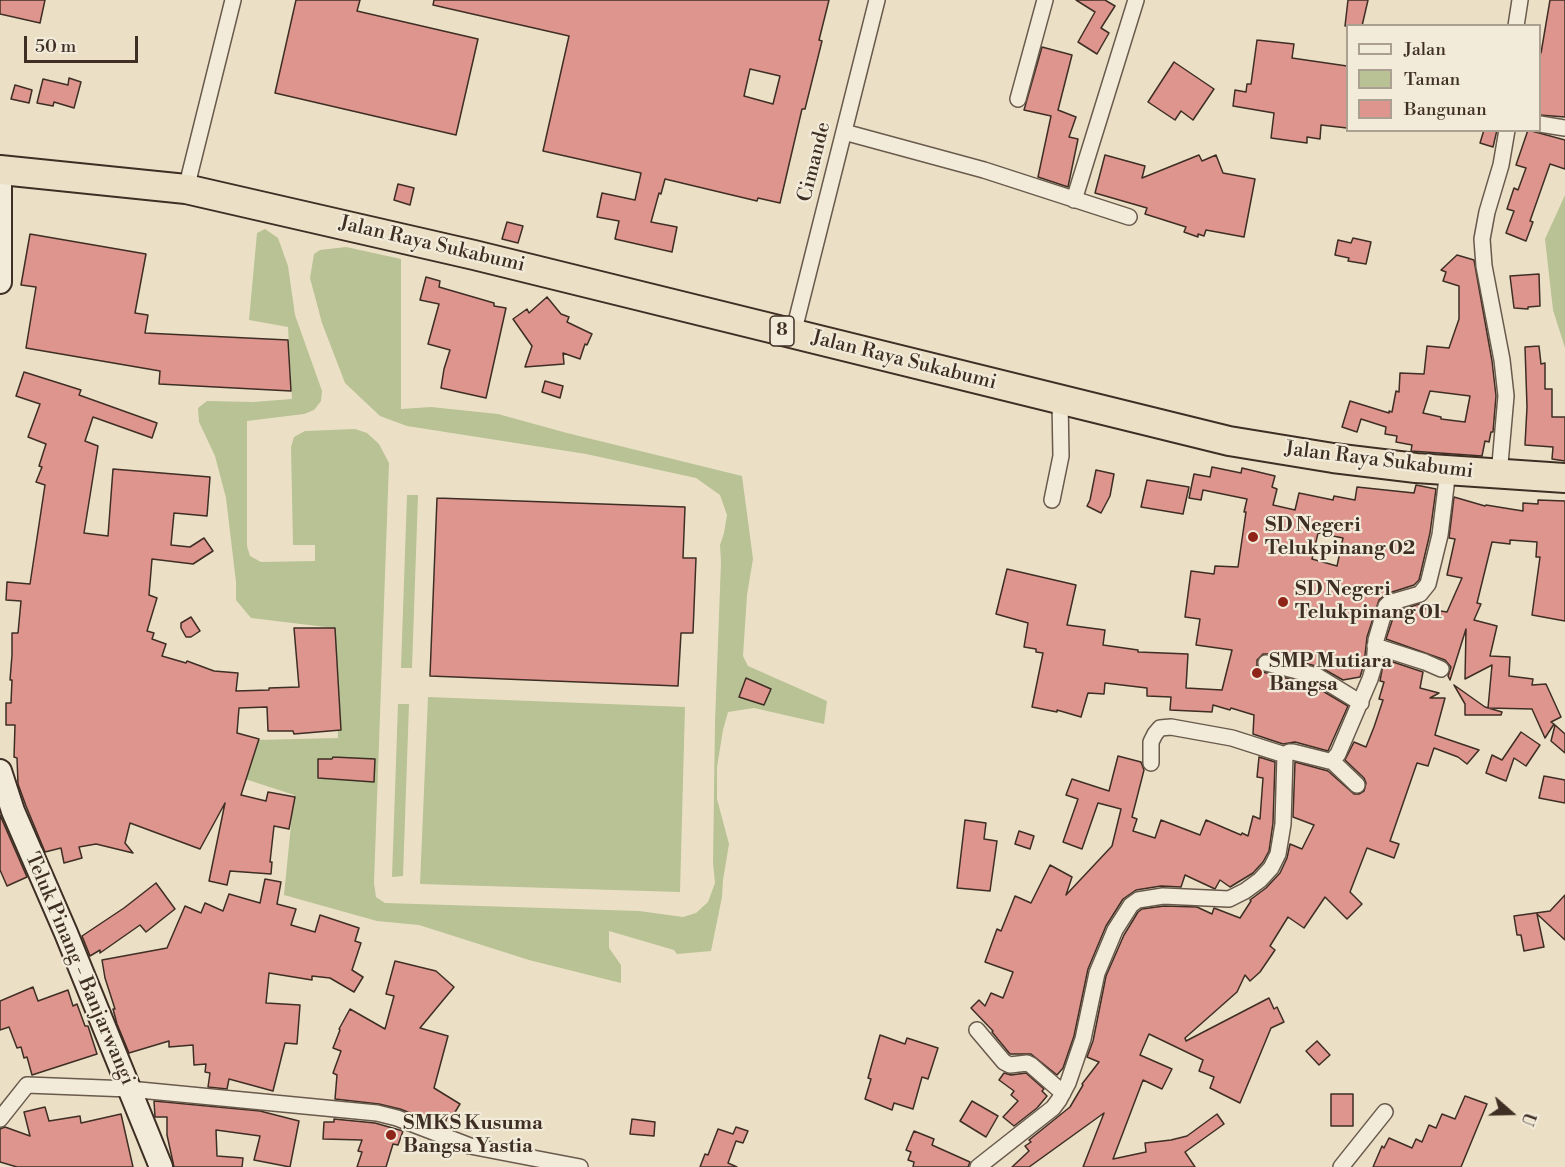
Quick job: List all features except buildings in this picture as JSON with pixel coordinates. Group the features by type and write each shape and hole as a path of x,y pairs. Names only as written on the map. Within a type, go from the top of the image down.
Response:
{"highway":[{"name":"Jalan Raya Sukabumi","path":"0,170 186,189 474,255 1229,441 1333,458 1448,471 1565,478"}],"main road":[{"path":"0,170 0,282"},
{"name":"Teluk Pinang - Banjarwangi","path":"0,771 13,811 160,1167"}],"street":[{"path":"186,189 233,0"},
{"name":"Cimande","path":"793,334 877,0"},
{"path":"1018,99 1045,0"},
{"path":"1074,200 1136,0"},
{"path":"1516,24 1521,0"},
{"path":"1541,124 1565,128"},
{"path":"844,132 984,170 1129,217"},
{"path":"1499,475 1506,396 1502,360 1484,266 1482,238 1501,165 1507,132"},
{"path":"1052,500 1061,456 1060,401"},
{"path":"1332,761 1344,742 1373,672 1375,646 1387,604 1416,596 1428,584 1440,535 1448,471"},
{"path":"1375,646 1441,669"},
{"path":"1266,663 1317,676 1361,703"},
{"path":"1151,763 1150,742 1161,728 1171,727 1232,738 1285,755 1293,752 1323,761 1332,761 1357,786"},
{"path":"978,1167 1053,1108 1064,1093 1083,1039 1097,973 1115,930 1131,905 1138,900 1162,896 1229,899 1260,880 1271,868 1278,854 1282,835 1285,755"},
{"path":"977,1030 1004,1062 1010,1065 1027,1063 1031,1065 1064,1093"},
{"path":"0,1119 27,1085 129,1089 377,1113 470,1146 580,1167"},
{"path":"1341,1167 1385,1112"}],"green space":[{"path":"1565,195 1565,348 1553,310 1545,239"},
{"path":"265,229 278,238 288,266 295,315 322,391 321,401 314,410 304,414 247,421 247,546 250,556 261,562 315,561 315,545 293,545 291,447 294,437 305,431 355,429 367,433 379,444 389,463 374,883 376,897 385,903 639,911 683,917 696,913 708,902 715,883 713,863 715,722 720,545 727,515 720,495 696,478 586,454 407,426 380,416 345,383 322,323 310,278 314,254 320,250 346,247 401,259 401,409 431,407 498,414 742,476 753,559 747,595 743,656 748,666 827,701 824,724 754,708 728,712 717,767 717,799 729,844 722,897 711,951 677,954 674,950 609,931 609,948 621,965 621,983 529,960 419,925 377,921 284,895 294,795 245,779 256,740 338,738 334,628 251,618 236,600 226,498 215,456 199,422 198,408 207,401 253,402 292,399 288,327 249,320 257,233"},
{"path":"407,495 418,495 412,668 401,668"},
{"path":"428,697 685,707 680,892 420,884"},
{"path":"398,704 409,704 403,876 392,877"}],"place":[{"name":"SD Negeri Telukpinang 02","path":"1253,537"},
{"name":"SD Negeri Telukpinang 01","path":"1283,602"},
{"name":"SMP Mutiara Bangsa","path":"1257,673"},
{"name":"SMKS Kusuma Bangsa Yastia","path":"391,1135"}]}
